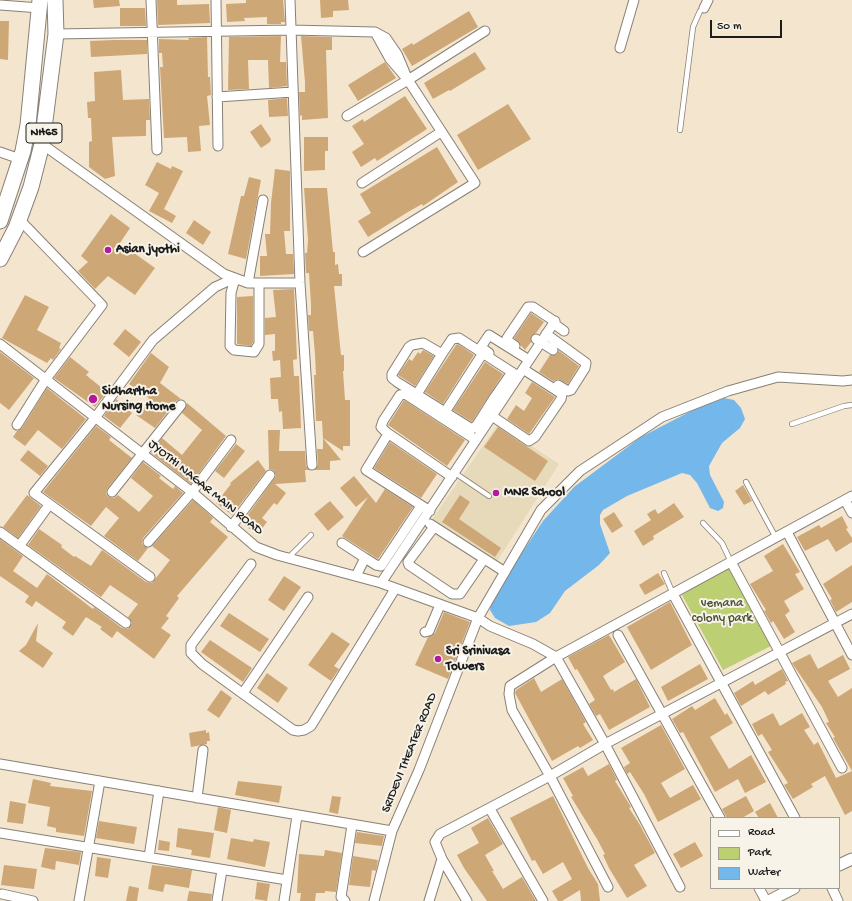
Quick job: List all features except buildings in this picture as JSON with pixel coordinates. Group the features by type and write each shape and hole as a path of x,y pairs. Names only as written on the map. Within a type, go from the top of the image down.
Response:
{"highway":[{"name":"NH65","path":"0,259 19,219 31,187 42,144 56,34 55,0"},
{"name":"NH65","path":"0,222 20,159 28,125 40,4"}],"street":[{"path":"151,0 157,150"},
{"path":"216,0 218,146"},
{"path":"290,0 300,283 312,466"},
{"path":"620,48 634,0"},
{"path":"0,5 40,4"},
{"path":"56,34 291,30 375,32 390,59 408,80 475,183 362,252"},
{"path":"347,116 408,80 485,31"},
{"path":"217,97 293,92"},
{"path":"362,183 441,132"},
{"path":"42,144 224,274 248,283 300,283"},
{"path":"0,152 20,159"},
{"path":"248,283 263,200"},
{"path":"17,425 46,379 102,305 19,219"},
{"path":"235,278 231,293 230,346 234,350 254,352 259,344 259,283"},
{"path":"150,577 34,493 95,418 153,340 215,287 235,278"},
{"path":"492,416 529,441 535,437 561,399 562,394 522,365 508,341 508,336 530,306 553,321 564,331"},
{"path":"381,583 454,475 476,440 480,427 497,400 553,321"},
{"path":"417,394 452,339 459,338 483,353 522,365 570,391 585,368 586,363 541,338"},
{"path":"541,338 553,350"},
{"path":"442,354 423,343 412,345 409,347 392,374 392,378 472,428 480,427 492,416 497,400"},
{"name":"JYOTHI NAGAR MAIN ROAD","path":"0,344 192,492 256,547 288,558 381,583 478,618 490,626 533,644 556,657"},
{"path":"445,412 483,353"},
{"name":"SRIDEVI THEATER ROAD","path":"374,901 392,832 419,770 478,618 542,510 580,471 662,417 728,390 778,377 843,381 852,380"},
{"path":"454,475 388,434 381,427 383,421 402,394 476,440"},
{"path":"112,492 181,405"},
{"path":"388,434 366,470 430,511"},
{"path":"148,542 192,492 231,440"},
{"path":"231,527 270,475"},
{"path":"608,887 550,776 512,710 509,694 512,684 556,657 849,498 852,513"},
{"path":"20,545 49,505"},
{"path":"342,543 376,565 381,566 421,506"},
{"path":"424,520 505,572"},
{"path":"434,527 408,562 410,565 452,594 460,594 484,559"},
{"path":"0,532 126,623"},
{"path":"787,532 852,656"},
{"path":"356,576 365,558"},
{"path":"731,562 842,768"},
{"path":"251,564 191,645 191,653 202,664 293,730 304,730 312,726 395,589"},
{"path":"673,594 794,817"},
{"path":"243,693 308,597"},
{"path":"425,632 429,632 440,605"},
{"path":"467,901 442,859 435,842 440,834 550,776 605,744 852,614"},
{"path":"618,634 719,817"},
{"path":"556,657 605,744 680,887"},
{"path":"197,798 203,750"},
{"path":"0,764 392,832"},
{"path":"79,901 100,781"},
{"path":"149,857 159,792"},
{"path":"490,808 543,901"},
{"path":"284,901 297,816"},
{"path":"345,901 341,897 352,824"},
{"path":"0,832 287,880"},
{"path":"429,901 442,859"},
{"path":"840,865 852,859"},
{"path":"217,901 222,870"},
{"path":"759,889 772,900 792,889"},
{"path":"832,889 838,901"},
{"path":"2,894 33,901"}],"lane":[{"path":"680,130 693,26 700,11 706,4"},
{"path":"792,424 844,406 852,405"},
{"path":"454,475 489,496"},
{"path":"746,482 776,538"},
{"path":"703,523 722,543 731,562"},
{"path":"288,558 311,535"},
{"path":"664,573 673,594"}],"shaded area":[{"name":"MNR School","path":"498,424 559,464 496,563 431,521"}],"green space":[{"name":"vemana colony park","path":"728,565 771,646 723,670 682,595"}],"water":[{"path":"724,398 734,400 741,408 745,419 740,428 722,443 709,466 710,475 724,502 723,508 718,511 710,508 697,483 690,475 682,473 627,496 603,510 600,515 600,524 610,553 599,565 565,591 550,613 536,622 509,626 495,618 490,610 492,598 543,521 574,487 641,437 697,408"}],"place":[{"name":"Asian jyothi","path":"108,250"},
{"name":"Sidhartha Nursing Home","path":"93,399"},
{"name":"MNR School","path":"496,493"},
{"name":"Sri Srinivasa Towers","path":"438,659"}]}
